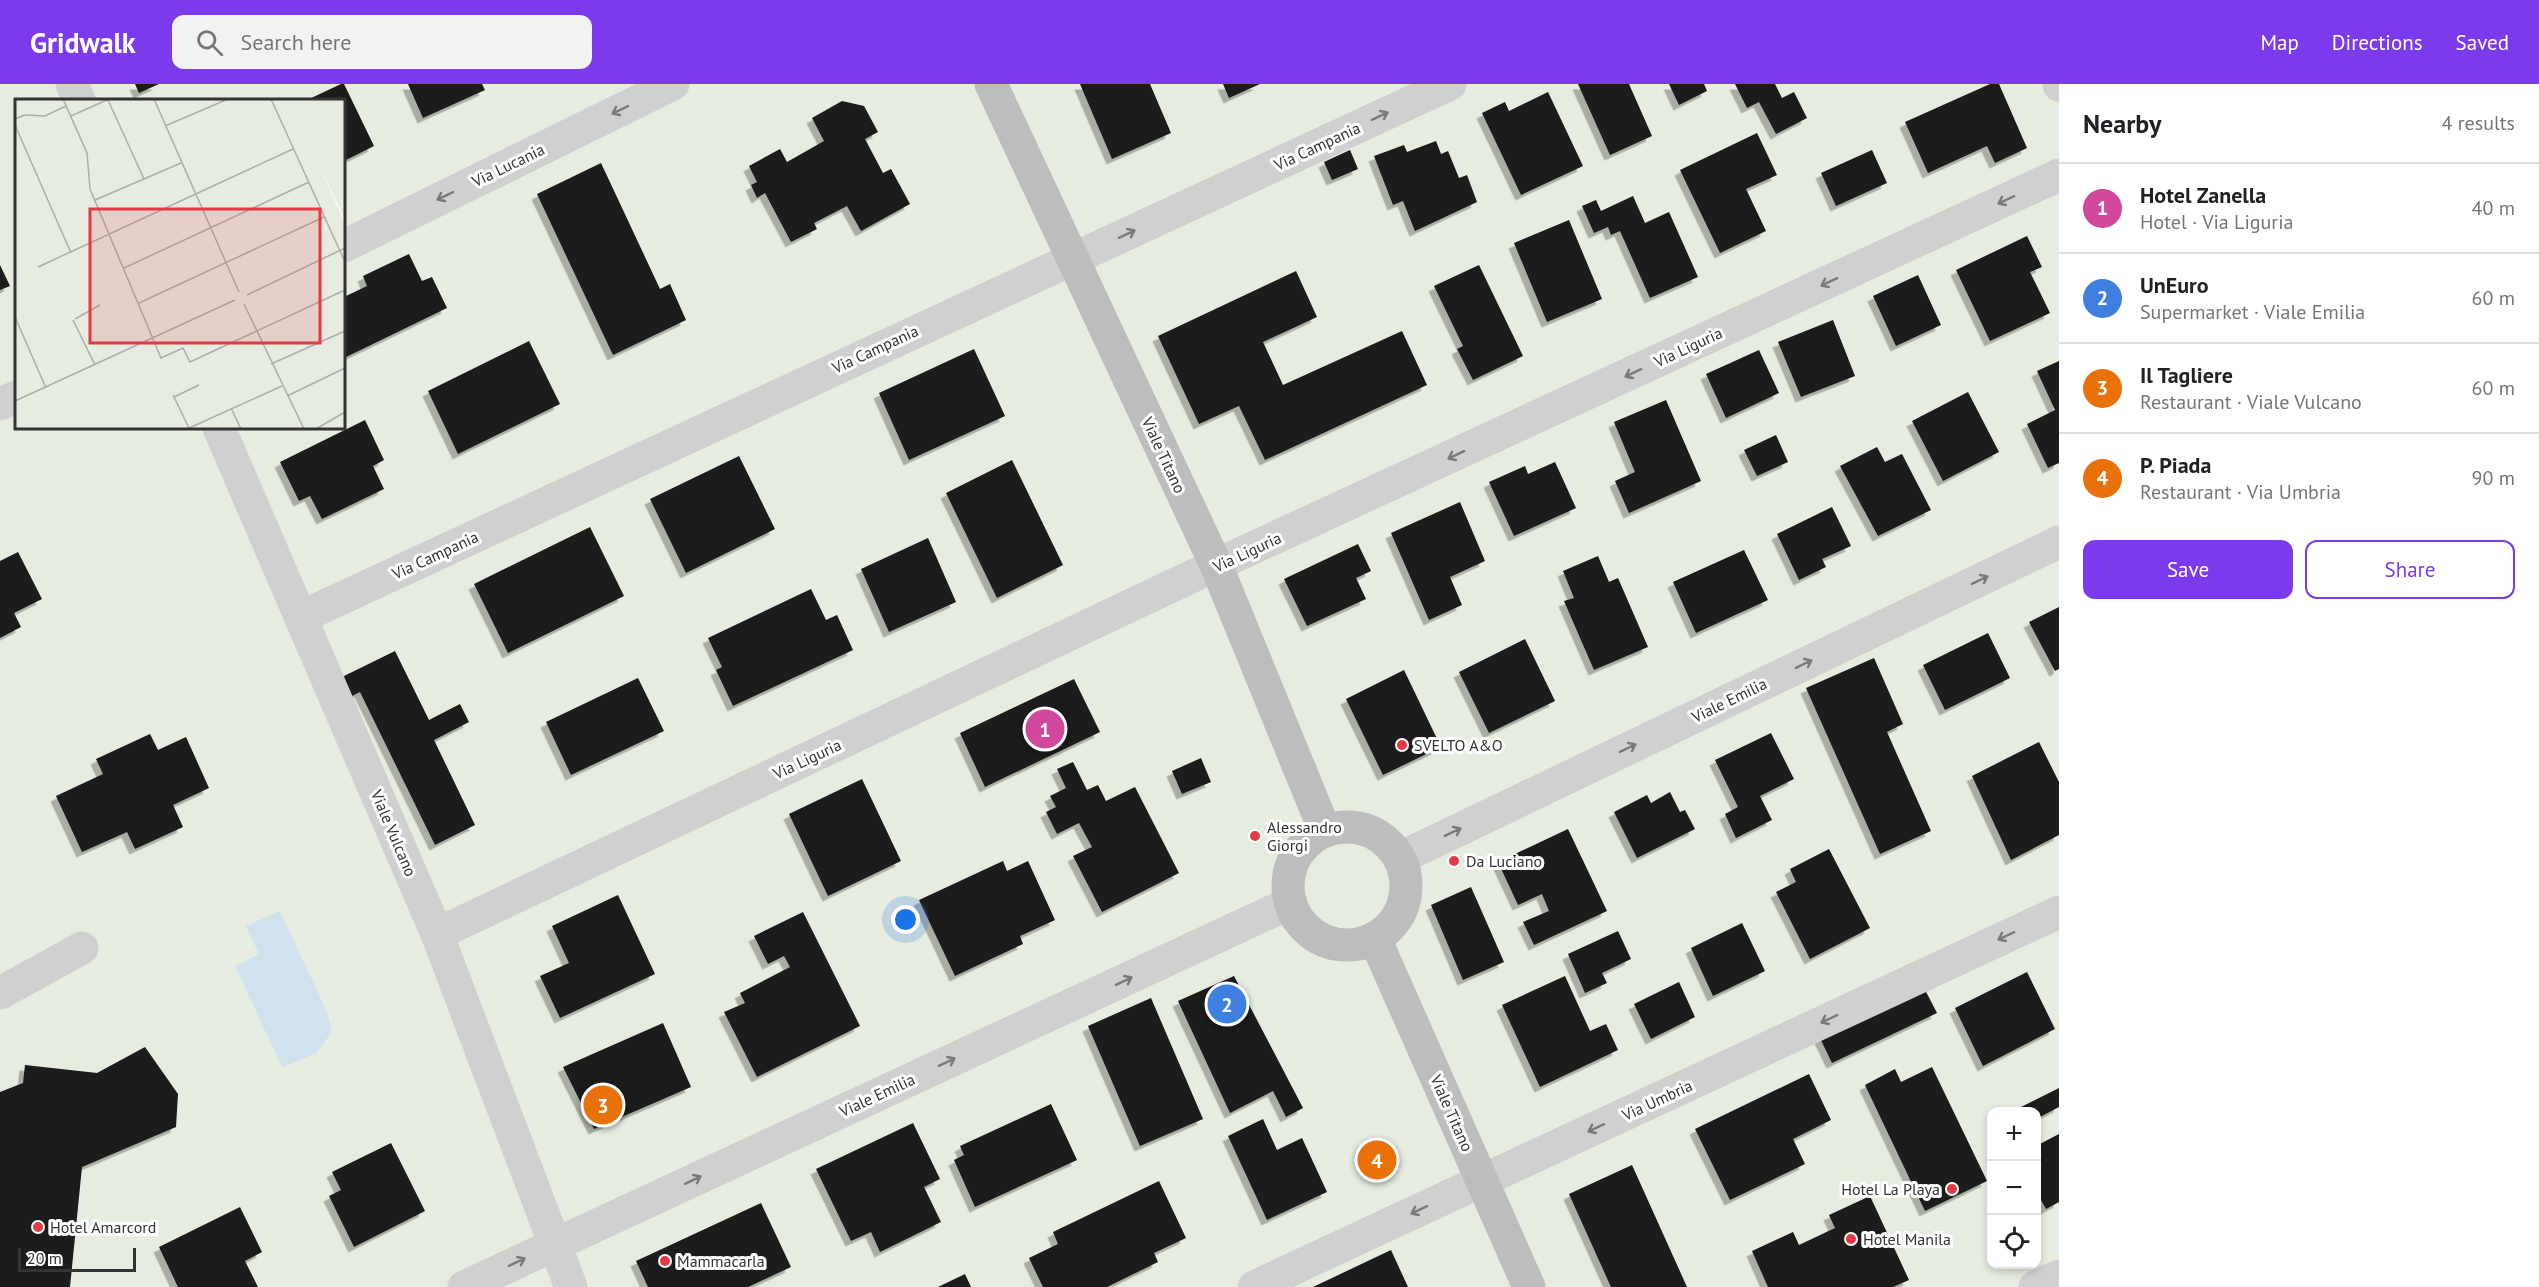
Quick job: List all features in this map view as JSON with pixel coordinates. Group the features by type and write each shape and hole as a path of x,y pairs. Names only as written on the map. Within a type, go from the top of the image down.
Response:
{"street":[{"path":"72,84 79,99"},
{"name":"Via Lucania","path":"345,246 673,84"},
{"name":"Viale Titano","path":"991,84 1216,565 1325,831"},
{"name":"Via Campania","path":"302,617 1450,84"},
{"name":"Via Liguria","path":"437,934 1216,565 2059,175"},
{"path":"0,404 15,397"},
{"name":"Viale Vulcano","path":"219,429 437,934 553,1245"},
{"name":"Viale Emilia","path":"1400,858 2059,542"},
{"path":"1340,827 1368,830 1381,836 1400,858 1407,888 1404,903 1388,930 1374,939 1350,945 1324,941 1309,932 1297,919 1290,903 1287,886 1290,868 1298,852 1310,839 1325,831 1340,827"},
{"name":"Viale Emilia","path":"464,1287 1290,903"},
{"name":"Via Umbria","path":"1254,1287 2059,912"},
{"name":"Viale Titano","path":"1374,939 1529,1287"},
{"path":"0,993 82,948"},
{"path":"553,1245 571,1287"},
{"path":"2035,1287 2059,1276"}],"shaded area":[{"path":"0,84 2059,84 2059,1287 0,1287"}],"water":[{"path":"280,911 327,1012 332,1031 317,1053 282,1067 235,966 259,954 246,926"}],"building":[{"path":"135,84 159,84 139,93"},
{"path":"344,84 374,146 345,160 345,99 309,99"},
{"path":"408,84 482,84 485,90 423,118"},
{"path":"1080,84 1150,84 1171,133 1112,159"},
{"path":"1223,84 1260,84 1229,98"},
{"path":"1578,84 1629,84 1652,136 1610,155"},
{"path":"1669,84 1704,84 1707,91 1679,105"},
{"path":"1735,84 1775,84 1782,98 1794,92 1807,118 1776,134 1759,102 1747,108"},
{"path":"1990,84 1999,84 2027,148 1995,163 1987,146 1928,173 1905,122"},
{"path":"1548,92 1583,166 1521,195 1482,113 1505,102 1509,111"},
{"path":"842,101 864,106 878,132 865,139 883,173 891,169 910,204 861,231 847,206 814,223 817,229 791,242 765,193 757,198 751,185 757,182 749,166 780,149 787,162 824,141 812,118"},
{"path":"1757,133 1777,175 1746,189 1766,231 1720,253 1680,170"},
{"path":"1436,141 1441,154 1448,151 1459,178 1467,175 1477,202 1415,231 1403,201 1393,205 1374,156 1404,145 1407,152"},
{"path":"1350,150 1358,169 1332,180 1324,162"},
{"path":"1872,150 1887,183 1836,206 1821,173"},
{"path":"601,163 660,289 670,284 686,320 613,355 537,194"},
{"path":"1633,196 1645,223 1669,212 1698,277 1650,298 1620,231 1611,235 1608,227 1594,233 1582,206 1596,200 1601,211"},
{"path":"1569,220 1602,299 1547,322 1514,243"},
{"path":"2027,236 2042,267 2030,272 2050,313 1990,341 1956,270"},
{"path":"409,254 422,281 432,277 447,308 345,358 345,297 367,286 363,276"},
{"path":"0,265 10,286 0,290"},
{"path":"1479,265 1523,356 1473,380 1457,349 1463,346 1434,286"},
{"path":"1296,271 1317,317 1263,342 1283,385 1402,331 1427,385 1265,460 1239,406 1199,424 1158,336"},
{"path":"1918,275 1941,325 1896,346 1873,296"},
{"path":"1833,320 1855,376 1801,397 1778,342"},
{"path":"529,341 560,404 458,454 428,391"},
{"path":"974,349 1005,416 909,460 879,393"},
{"path":"1759,350 1779,393 1726,418 1706,374"},
{"path":"2059,361 2059,463 2048,468 2027,424 2055,410 2037,371"},
{"path":"1968,392 1999,452 1943,481 1912,421"},
{"path":"1666,400 1701,481 1629,513 1615,481 1635,472 1614,422"},
{"path":"365,420 384,460 373,466 384,489 322,519 310,496 299,501 280,462"},
{"path":"1776,435 1788,462 1757,476 1744,450"},
{"path":"1877,447 1885,462 1902,454 1931,510 1878,536 1840,466"},
{"path":"739,456 775,529 686,573 650,499"},
{"path":"1012,460 1063,565 997,598 946,493"},
{"path":"1555,462 1576,508 1514,536 1489,482 1525,466 1528,474"},
{"path":"1460,502 1485,561 1450,577 1462,605 1429,620 1391,533"},
{"path":"1832,507 1851,546 1822,559 1826,567 1799,580 1777,534"},
{"path":"590,527 624,596 508,653 474,584"},
{"path":"928,538 956,602 889,632 861,569"},
{"path":"1358,544 1371,571 1356,578 1366,599 1307,626 1284,579"},
{"path":"1744,550 1768,600 1696,633 1673,582"},
{"path":"18,552 42,599 14,613 21,627 0,638 0,561"},
{"path":"1598,556 1609,582 1618,578 1648,647 1594,670 1564,601 1574,598 1563,571"},
{"path":"811,589 826,620 837,615 853,650 733,706 716,670 722,667 708,638"},
{"path":"2059,607 2059,669 2055,671 2029,622"},
{"path":"1988,633 2010,678 1945,710 1923,665"},
{"path":"1525,639 1555,701 1489,733 1459,672"},
{"path":"395,651 429,720 460,704 469,722 434,740 475,825 435,845 360,692 350,697 340,678"},
{"path":"1874,658 1903,724 1887,732 1931,831 1880,854 1806,688"},
{"path":"1404,670 1441,747 1383,775 1346,699"},
{"path":"638,678 664,731 571,775 546,722"},
{"path":"1074,679 1100,732 985,787 960,733"},
{"path":"1771,733 1794,779 1760,796 1772,820 1736,838 1725,814 1738,807 1715,760"},
{"path":"150,734 158,750 186,737 209,788 173,805 183,827 135,849 127,832 82,852 56,796 103,774 96,759"},
{"path":"2039,742 2059,782 2059,835 2011,860 1972,776"},
{"path":"1201,758 1211,782 1182,794 1172,771"},
{"path":"1073,762 1087,790 1098,785 1106,801 1135,787 1179,873 1102,912 1073,856 1092,847 1079,823 1057,834 1046,812 1056,807 1050,796 1066,788 1057,769"},
{"path":"862,779 901,861 828,896 789,814"},
{"path":"1670,792 1680,812 1685,810 1695,829 1637,858 1614,812 1647,795 1651,803"},
{"path":"1568,829 1607,911 1534,945 1523,922 1549,911 1542,894 1518,905 1498,862"},
{"path":"1829,849 1870,928 1810,959 1776,892 1796,882 1790,869"},
{"path":"1003,861 1007,871 1028,861 1055,920 1020,936 1023,944 955,976 919,900"},
{"path":"1471,887 1504,962 1463,980 1431,905"},
{"path":"618,895 655,974 560,1018 540,976 569,963 552,926"},
{"path":"803,912 860,1026 757,1077 724,1012 745,1003 740,993 790,967 784,956 768,964 754,936"},
{"path":"1742,923 1765,971 1713,996 1691,948"},
{"path":"1618,931 1631,959 1602,973 1607,983 1585,993 1568,954"},
{"path":"2027,972 2055,1029 1983,1066 1955,1008"},
{"path":"1234,976 1303,1108 1286,1117 1273,1091 1230,1113 1178,1001"},
{"path":"1565,976 1590,1031 1606,1024 1618,1050 1540,1087 1502,1005"},
{"path":"1679,982 1695,1017 1651,1039 1634,1004"},
{"path":"1923,986 1937,1013 1832,1063 1819,1036"},
{"path":"1151,998 1203,1119 1140,1146 1088,1026"},
{"path":"663,1023 691,1087 594,1129 563,1067"},
{"name":"Hotel Amarcord","path":"145,1047 178,1094 176,1127 82,1167 70,1287 0,1287 0,1092 23,1083 25,1065 97,1073"},
{"path":"1932,1067 1987,1181 1925,1211 1865,1085 1895,1069 1901,1082"},
{"path":"1809,1074 1831,1120 1793,1139 1805,1164 1730,1200 1695,1129"},
{"path":"2059,1088 2059,1107 2041,1116 2041,1107 2021,1107"},
{"path":"1051,1104 1077,1160 975,1207 954,1160 964,1155 960,1146"},
{"path":"1263,1119 1277,1150 1302,1138 1327,1192 1267,1220 1228,1136"},
{"path":"913,1123 940,1179 924,1187 941,1222 880,1252 871,1232 851,1241 816,1169"},
{"path":"2059,1134 2059,1202 2046,1209 2041,1200 2041,1143"},
{"path":"391,1143 425,1211 354,1247 329,1196 341,1190 332,1172"},
{"path":"1632,1165 1687,1287 1611,1287 1569,1194"},
{"path":"1159,1181 1186,1238 1154,1253 1158,1262 1107,1287 1043,1287 1029,1258 1058,1244 1053,1232"},
{"name":"Hotel Manila","path":"1870,1196 1909,1280 1893,1287 1768,1287 1752,1251 1793,1232 1799,1245 1835,1228 1829,1215"},
{"path":"761,1203 791,1267 748,1287 648,1287 636,1261"},
{"path":"240,1207 262,1252 245,1261 258,1287 178,1287 159,1247"},
{"path":"1391,1250 1408,1287 1313,1287"},
{"path":"965,1274 971,1287 938,1287"}],"place":[{"name":"Hotel Zanella","path":"1045,729"},
{"name":"SVELTO A&O","path":"1402,745"},
{"name":"Alessandro Giorgi","path":"1255,836"},
{"name":"Da Luciano","path":"1454,861"},
{"name":"UnEuro","path":"1227,1004"},
{"name":"Il Tagliere","path":"603,1105"},
{"name":"P. Piada","path":"1377,1160"},
{"name":"Hotel La Playa","path":"1952,1189"},
{"name":"Hotel Amarcord","path":"38,1227"},
{"name":"Hotel Manila","path":"1851,1239"},
{"name":"Mammacarla","path":"665,1261"}]}
